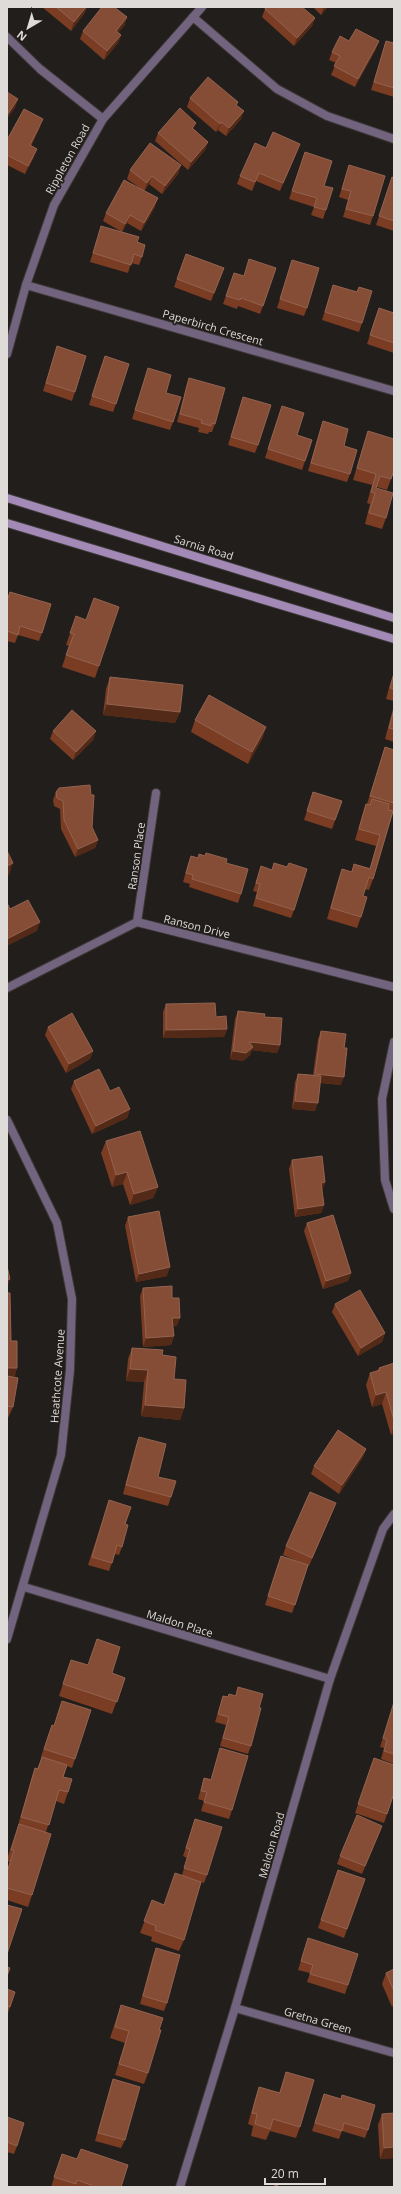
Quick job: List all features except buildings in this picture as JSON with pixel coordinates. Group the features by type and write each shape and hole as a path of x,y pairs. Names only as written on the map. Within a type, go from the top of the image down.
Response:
{"main road":[{"name":"Sarnia Road","path":"7,498 394,618"},
{"path":"7,523 394,639"}],"street":[{"name":"Rippleton Road","path":"7,354 26,285 54,205 102,119 202,7"},
{"path":"194,17 278,89 327,116 394,139"},
{"path":"7,38 40,69 102,119"},
{"name":"Paperbirch Crescent","path":"26,285 394,391"},
{"name":"Ranson Place","path":"137,922 156,793"},
{"path":"7,988 137,922"},
{"name":"Ranson Drive","path":"137,922 394,987"},
{"path":"394,1042 382,1099 385,1180 394,1209"},
{"name":"Heathcote Avenue","path":"7,1120 57,1223 72,1299 70,1370 61,1455 24,1587 7,1639"},
{"name":"Maldon Road","path":"180,2187 235,2008 330,1679 383,1529 394,1514"},
{"name":"Maldon Place","path":"24,1587 330,1679"},
{"name":"Gretna Green","path":"235,2008 394,2053"}]}
